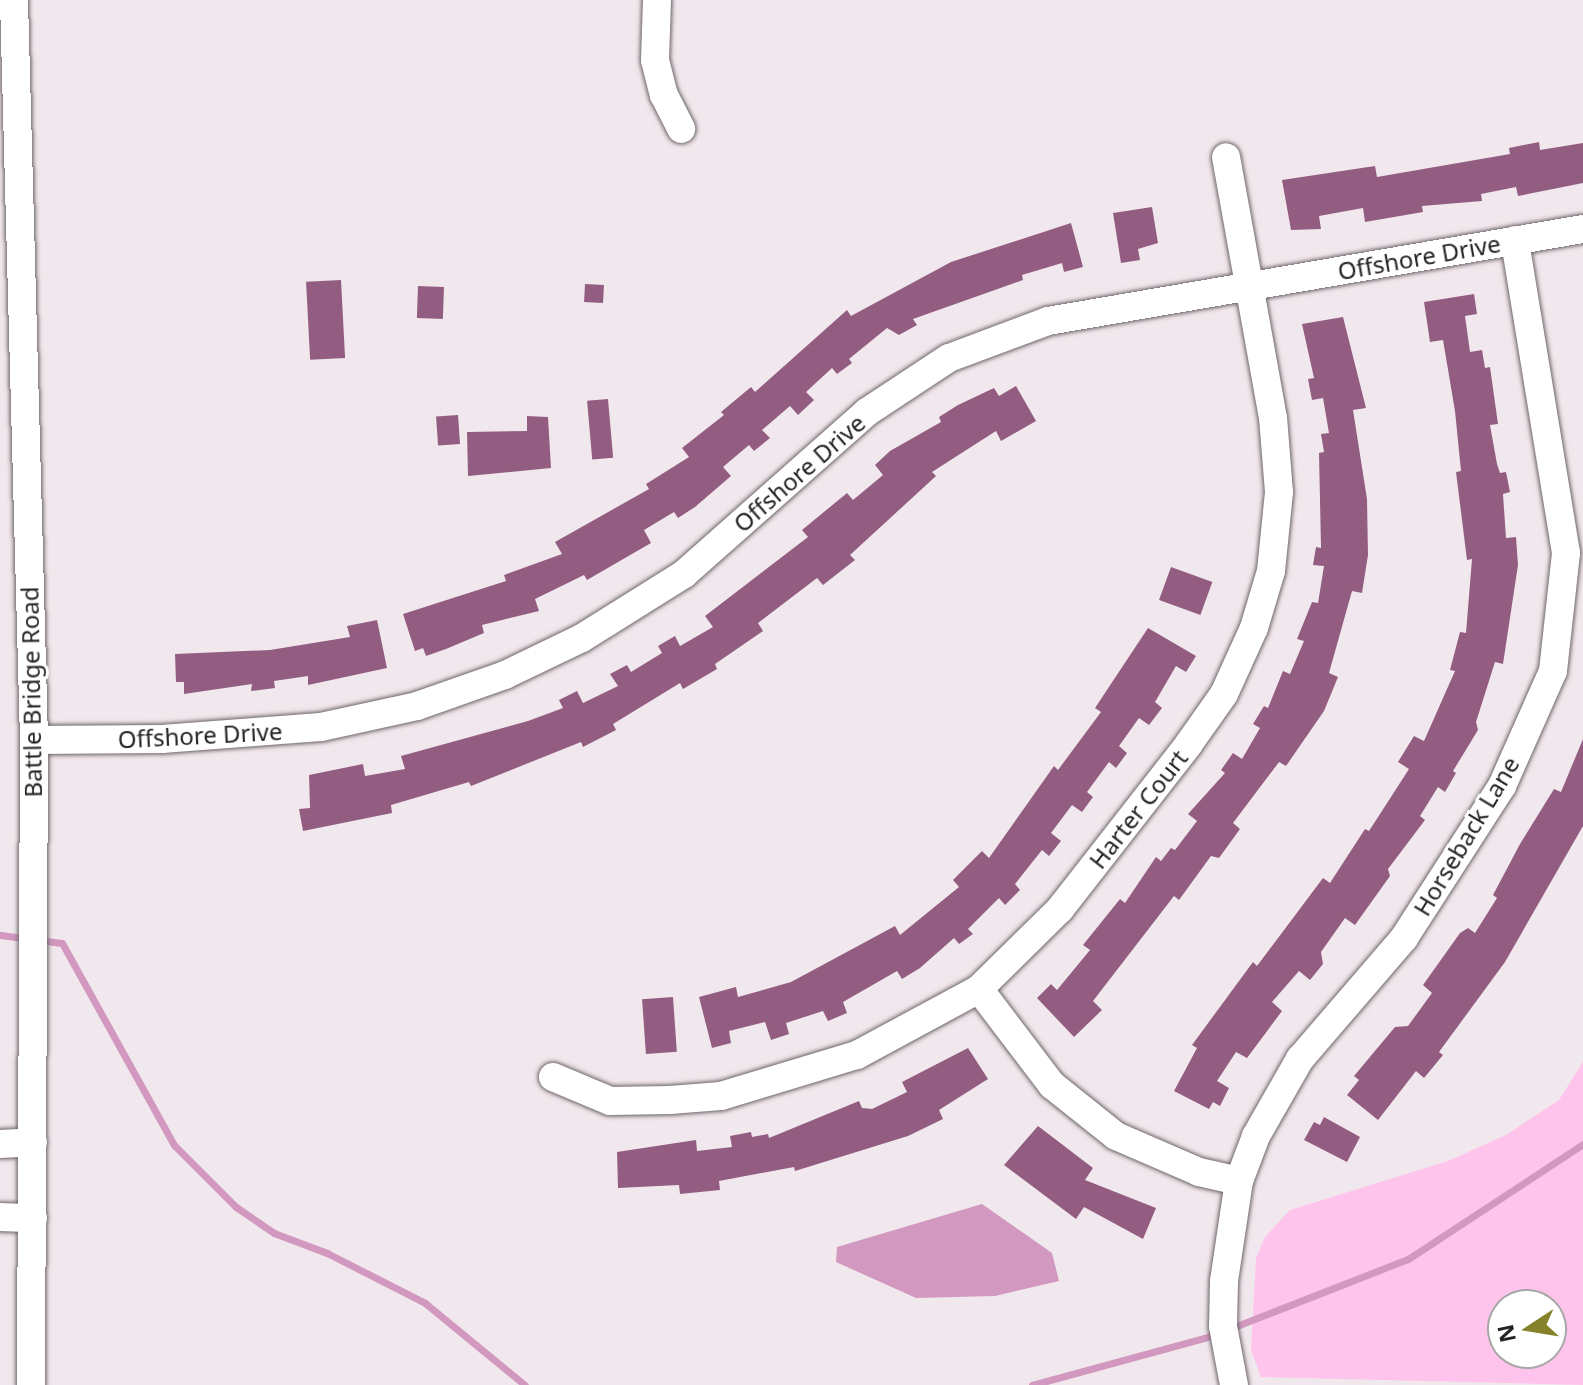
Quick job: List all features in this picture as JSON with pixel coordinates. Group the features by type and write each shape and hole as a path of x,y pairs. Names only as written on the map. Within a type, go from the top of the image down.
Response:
{"street":[{"name":"Battle Bridge Road","path":"14,0 11,333 34,740 31,1385"},
{"path":"657,0 655,60 664,95 681,129"},
{"name":"Harter Court","path":"553,1077 610,1101 721,1096 857,1055 979,989 1060,909 1188,745 1224,694 1254,628 1271,571 1279,492 1273,418 1226,157"},
{"name":"Offshore Drive","path":"34,740 162,739 321,727 417,706 505,675 582,638 684,574 867,412 949,358 1048,321 1583,229"},
{"name":"Horseback Lane","path":"1234,1385 1224,1296 1239,1181 1256,1136 1300,1059 1404,938 1502,786 1553,671 1566,553 1515,240"},
{"path":"979,989 1052,1085 1116,1136 1199,1172 1239,1181"},
{"path":"0,1144 33,1142"},
{"path":"0,1217 33,1218"}],"shaded area":[{"path":"1583,1062 1583,1385 1261,1377 1251,1350 1256,1258 1265,1237 1290,1210 1448,1161 1506,1135 1559,1100"},
{"path":"982,1204 1052,1253 1059,1281 995,1296 916,1298 836,1262 837,1247"}],"building":[{"path":"1539,142 1540,150 1583,143 1583,183 1518,196 1516,187 1481,194 1482,201 1422,206 1423,212 1365,222 1363,208 1319,216 1321,229 1291,230 1282,180 1375,166 1377,177 1510,154 1509,148"},
{"path":"1152,207 1158,243 1138,249 1140,260 1121,263 1113,213"},
{"path":"1071,223 1083,267 1064,272 1062,263 1022,275 1023,280 913,319 917,325 899,335 887,328 849,359 852,363 837,374 832,368 806,392 814,400 798,415 790,406 762,430 770,438 754,451 749,445 723,467 731,476 695,507 678,518 674,512 644,530 651,543 587,580 584,575 535,599 539,611 482,625 484,633 426,656 423,648 415,651 403,614 506,581 504,575 562,554 555,542 649,489 646,484 689,457 682,448 724,415 721,412 751,387 755,392 847,310 851,316 951,262"},
{"path":"341,280 345,358 310,360 306,282"},
{"path":"585,284 604,285 603,303 584,302"},
{"path":"418,286 444,287 443,319 417,318"},
{"path":"1474,294 1477,314 1465,316 1470,352 1482,350 1485,368 1490,367 1498,424 1490,425 1497,464 1500,473 1506,472 1510,492 1503,494 1506,538 1516,537 1518,565 1503,664 1495,662 1476,722 1478,730 1453,771 1456,773 1445,792 1438,787 1420,816 1425,820 1388,869 1390,876 1355,925 1345,918 1321,952 1323,964 1310,980 1299,971 1272,1002 1282,1011 1247,1058 1236,1052 1217,1081 1229,1088 1220,1106 1213,1102 1209,1109 1174,1091 1197,1048 1192,1045 1253,962 1257,966 1323,878 1330,883 1365,829 1369,831 1409,769 1398,762 1414,736 1424,741 1455,671 1450,670 1460,632 1466,633 1472,559 1467,560 1456,472 1461,471 1455,411 1443,340 1430,342 1424,302"},
{"path":"1343,317 1366,408 1353,410 1367,499 1368,555 1362,593 1352,591 1329,673 1338,677 1324,711 1286,766 1279,762 1233,823 1240,829 1219,858 1211,856 1179,900 1174,896 1093,1001 1102,1010 1074,1037 1037,998 1051,984 1057,990 1090,950 1083,945 1120,899 1125,903 1156,857 1161,861 1171,848 1175,850 1197,821 1188,814 1225,773 1221,770 1233,753 1242,759 1260,728 1253,724 1264,706 1268,708 1283,671 1290,674 1304,641 1297,639 1312,602 1318,603 1324,566 1313,565 1316,547 1321,548 1319,453 1324,452 1321,434 1329,433 1323,398 1312,400 1308,379 1314,378 1302,324"},
{"path":"1016,386 1036,421 1001,441 996,431 932,472 936,476 850,555 855,560 823,585 817,578 758,623 763,631 715,664 717,669 683,689 680,683 613,724 616,730 583,747 581,742 471,786 469,782 391,805 392,813 303,831 299,809 310,808 309,775 363,764 365,776 405,769 401,756 528,721 563,708 559,700 577,691 583,703 618,686 610,674 627,665 631,672 662,653 658,646 675,636 680,646 713,627 705,616 808,537 802,530 847,493 853,500 883,475 875,465 890,451 941,422 939,417 958,405 994,388 999,396"},
{"path":"608,399 613,458 592,460 587,401"},
{"path":"458,415 460,444 438,445 436,417"},
{"path":"527,416 548,417 551,468 468,476 467,432 527,431"},
{"path":"1171,567 1212,582 1200,615 1159,600"},
{"path":"377,620 387,668 308,685 308,676 274,681 275,688 251,691 252,684 184,694 184,682 176,682 175,654 270,650 350,637 347,626"},
{"path":"1148,628 1196,656 1186,672 1176,666 1155,702 1162,708 1149,725 1139,718 1119,746 1127,753 1116,768 1109,762 1087,792 1093,797 1082,812 1072,805 1051,833 1061,841 1049,856 1042,850 1015,884 1020,890 1005,905 999,898 968,929 973,934 959,944 954,938 920,968 902,979 897,971 843,1002 847,1013 828,1021 823,1011 786,1023 789,1034 771,1040 765,1022 729,1031 731,1043 712,1048 699,997 736,987 738,997 791,982 895,926 900,935 959,887 953,880 982,851 989,858 1054,766 1058,770 1101,712 1095,708"},
{"path":"1583,739 1583,826 1505,962 1439,1052 1443,1055 1424,1078 1416,1071 1378,1120 1347,1095 1359,1080 1354,1076 1395,1027 1408,1026 1432,993 1423,985 1460,933 1468,928 1475,933 1497,898 1493,895 1520,844 1554,789 1561,792"},
{"path":"673,997 677,1052 646,1054 642,999"},
{"path":"968,1048 988,1079 939,1110 943,1119 908,1136 795,1171 794,1167 719,1181 720,1190 680,1194 679,1185 618,1188 617,1152 696,1140 697,1151 732,1147 730,1136 751,1132 752,1137 768,1134 769,1138 859,1101 862,1108 872,1109 907,1092 902,1082"},
{"path":"1324,1117 1360,1137 1347,1162 1304,1140 1314,1122 1320,1125"},
{"path":"1038,1126 1093,1168 1085,1180 1156,1208 1143,1239 1084,1207 1076,1219 1004,1165"}],"waterway":[{"path":"0,935 26,938"},
{"path":"38,940 62,943 174,1145 236,1207 274,1233 327,1253 425,1303 525,1385"},
{"path":"1229,1329 1408,1259 1583,1144"},
{"path":"1032,1385 1218,1334"}]}
